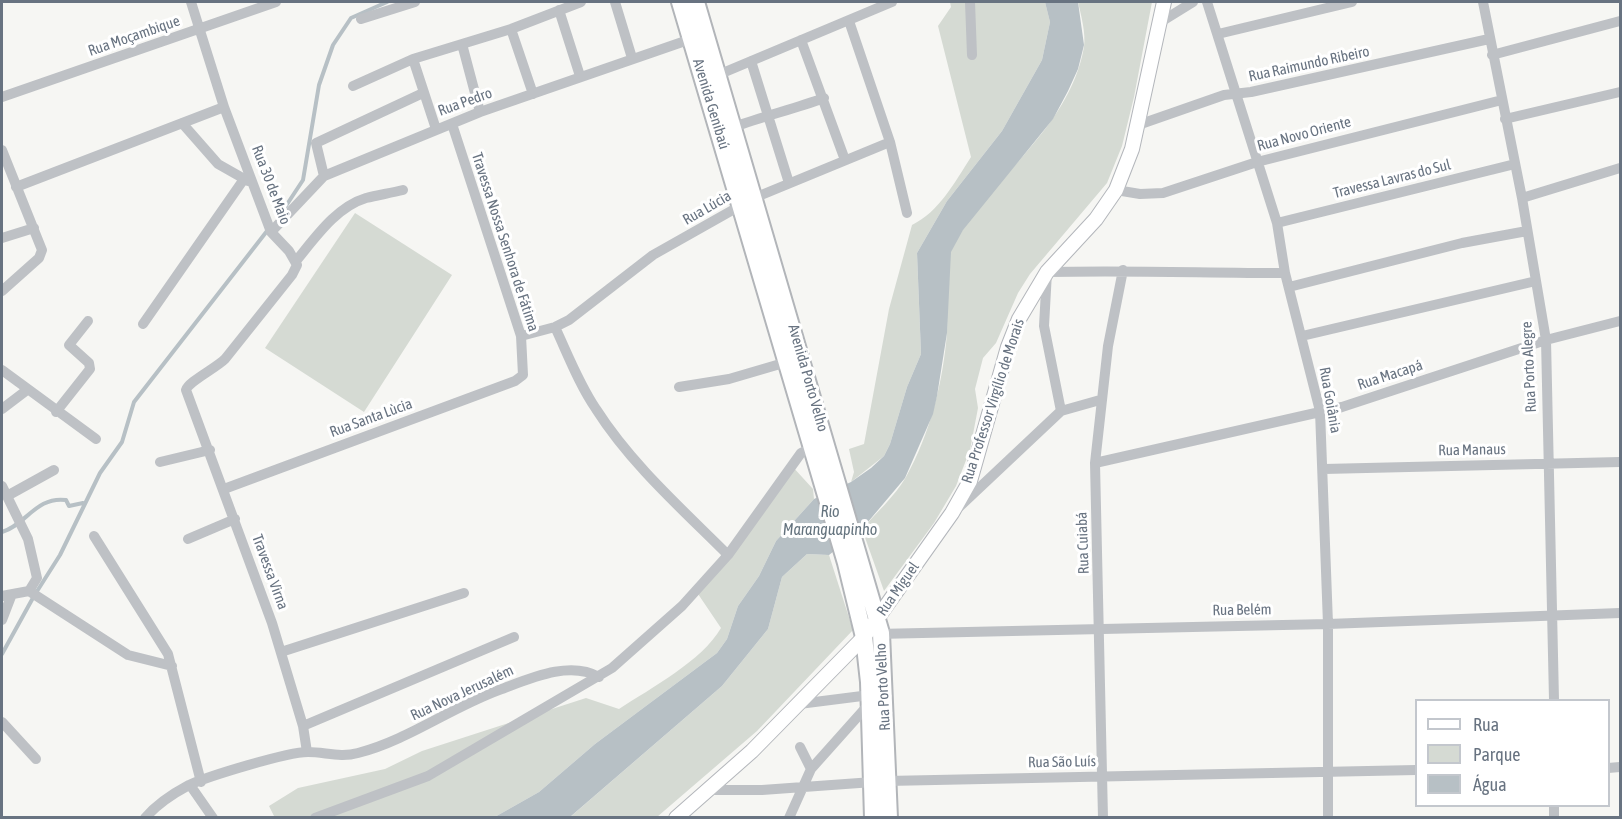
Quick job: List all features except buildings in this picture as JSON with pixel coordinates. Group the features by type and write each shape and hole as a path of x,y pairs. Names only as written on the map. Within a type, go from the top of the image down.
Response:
{"main road":[{"name":"Avenida Genibaú","path":"680,2 692,39 734,127 748,202"},
{"name":"Avenida Genibaú","path":"696,2 711,78 748,202"},
{"name":"Rua Professor Virgílio de Morais","path":"952,513 970,481 1011,338 1031,296 1047,272 1096,219 1116,190 1132,149 1164,2"},
{"name":"Avenida Porto Velho","path":"748,202 787,362 814,447 832,487"},
{"name":"Avenida Porto Velho","path":"748,202 853,561"},
{"name":"Rua Miguel","path":"676,818 799,705 864,638 879,626 952,513"},
{"name":"Rua Porto Velho","path":"853,561 879,626 880,781 873,818"},
{"name":"Rua Porto Velho","path":"853,561 880,781 889,818"}],"street":[{"name":"Rua 30 de Maio","path":"191,2 249,181 271,232 296,261"},
{"name":"Rua Moçambique","path":"2,98 276,2"},
{"path":"361,20 415,2"},
{"path":"353,86 413,59 511,29 581,2"},
{"path":"615,2 632,58"},
{"path":"711,78 892,2"},
{"path":"970,2 972,55"},
{"path":"1159,23 1193,2"},
{"name":"Rua Goiânia","path":"1207,2 1277,223 1289,287 1320,411 1324,469 1328,624 1328,818"},
{"path":"1218,34 1352,2"},
{"name":"Rua Porto Alegre","path":"1483,2 1522,198 1546,340 1554,615 1554,699"},
{"path":"559,10 580,76"},
{"path":"849,21 890,142 907,213"},
{"path":"1492,55 1620,21"},
{"path":"511,29 533,94"},
{"name":"Rua Pedro","path":"271,232 324,176 480,112 692,39"},
{"name":"Rua Raimundo Ribeiro","path":"1138,125 1224,95 1251,92 1489,39"},
{"path":"801,40 845,160"},
{"path":"462,44 480,112"},
{"path":"413,59 436,129"},
{"path":"751,61 770,115 789,183"},
{"path":"1505,119 1620,92"},
{"path":"324,176 316,143 423,93"},
{"path":"734,127 770,115 776,116 824,98"},
{"name":"Rua Novo Oriente","path":"1116,190 1140,194 1163,193 1257,162 1502,100"},
{"path":"16,187 224,107"},
{"path":"143,324 249,181 218,164 182,123"},
{"name":"Travessa Nossa Senhora de Fátima","path":"452,123 521,336 525,371"},
{"name":"Rua Lúcia","path":"555,327 583,312 653,255 748,202 890,142"},
{"path":"2,150 42,253 2,291"},
{"name":"Travessa Lavras do Sul","path":"1277,223 1515,164"},
{"path":"1522,198 1620,168"},
{"path":"296,261 329,223 350,206 365,198 403,190"},
{"path":"2,238 34,228"},
{"path":"1289,287 1462,243 1527,231"},
{"name":"Travessa Virna","path":"296,261 296,270 225,359 187,386 281,652 303,726 307,752"},
{"path":"1061,411 1044,326 1047,272 1123,270 1162,273 1286,273"},
{"name":"Rua Cuiabá","path":"1103,818 1095,462 1100,400 1123,270"},
{"path":"1302,336 1536,281"},
{"path":"56,412 90,369 89,363 69,345 88,321"},
{"name":"Rua Macapá","path":"1095,462 1342,406 1546,340 1620,321"},
{"path":"521,336 555,327 581,382 612,432 664,491 728,555"},
{"path":"679,387 729,379 787,362"},
{"path":"2,370 56,412 96,439"},
{"name":"Rua Santa Lùcia","path":"224,489 515,381 525,371"},
{"path":"2,410 27,390"},
{"name":"Rua Miguel","path":"952,513 1061,411 1100,400"},
{"path":"315,818 428,776 599,677 650,637 682,606 728,555 801,453 814,447"},
{"path":"160,462 210,450"},
{"name":"Rua Manaus","path":"1324,469 1620,462"},
{"path":"33,593 37,575 28,539 4,491 54,470"},
{"path":"188,539 235,519"},
{"path":"94,536 161,642 172,666 195,783 213,818"},
{"path":"2,620 7,595 33,593 128,655 172,666"},
{"path":"281,652 464,593"},
{"name":"Rua Belém","path":"879,626 1100,627 1328,624 1620,613"},
{"path":"303,726 514,637"},
{"name":"Rua Nova Jerusalém","path":"145,818 158,805 195,783 307,752 335,756 357,753 404,737 494,692 544,674 585,669 599,677"},
{"path":"799,705 870,699"},
{"path":"789,818 806,785 811,769 870,699"},
{"path":"2,722 36,759"},
{"path":"800,747 811,769"},
{"name":"Rua São Luís","path":"708,790 762,790 880,781 1327,770 1415,770"}],"green space":[{"path":"950,2 1045,2 1050,22 1042,60 1002,131 947,201 917,253 921,354 907,387 890,444 884,456 851,482 854,472 849,449 864,444 889,309 912,225 938,204 971,157 938,26 951,7"},
{"path":"1078,2 1152,2 1122,146 1107,183 1030,274 1018,293 996,343 983,358 975,389 978,408 970,450 956,486 934,523 884,591 862,529 902,484 922,443 934,407 939,389 947,333 948,268 951,251 966,225 984,201 1025,154 1062,105 1075,77 1084,47 1084,30"},
{"path":"355,213 452,275 364,412 265,348"},
{"path":"792,466 813,489 814,499 776,541 759,576 738,606 727,639 717,653 595,744 539,792 493,818 275,818 269,806 298,788 385,769 422,751 586,698 619,709 675,673 702,652 721,628 696,591"},
{"path":"807,554 829,555 853,630 757,731 657,817 569,818 722,686 768,629 782,577"}],"water":[{"name":"Rio Maranguapinho","path":"1045,2 1078,2 1084,45 1078,69 1053,119 963,230 951,252 947,333 937,396 933,414 905,478 862,529 829,555 807,554 782,577 768,629 722,686 570,817 493,818 539,792 595,744 717,653 727,639 738,606 759,576 776,541 814,499 851,482 884,456 890,444 907,387 921,354 917,253 947,201 1002,131 1042,60 1050,22"}],"waterway":[{"path":"278,218 303,180 319,85 333,45 351,18 387,2"},
{"path":"2,654 60,555 100,473 122,442 134,402 267,231"},
{"path":"2,532 47,502 66,500 69,506 83,503"}]}
